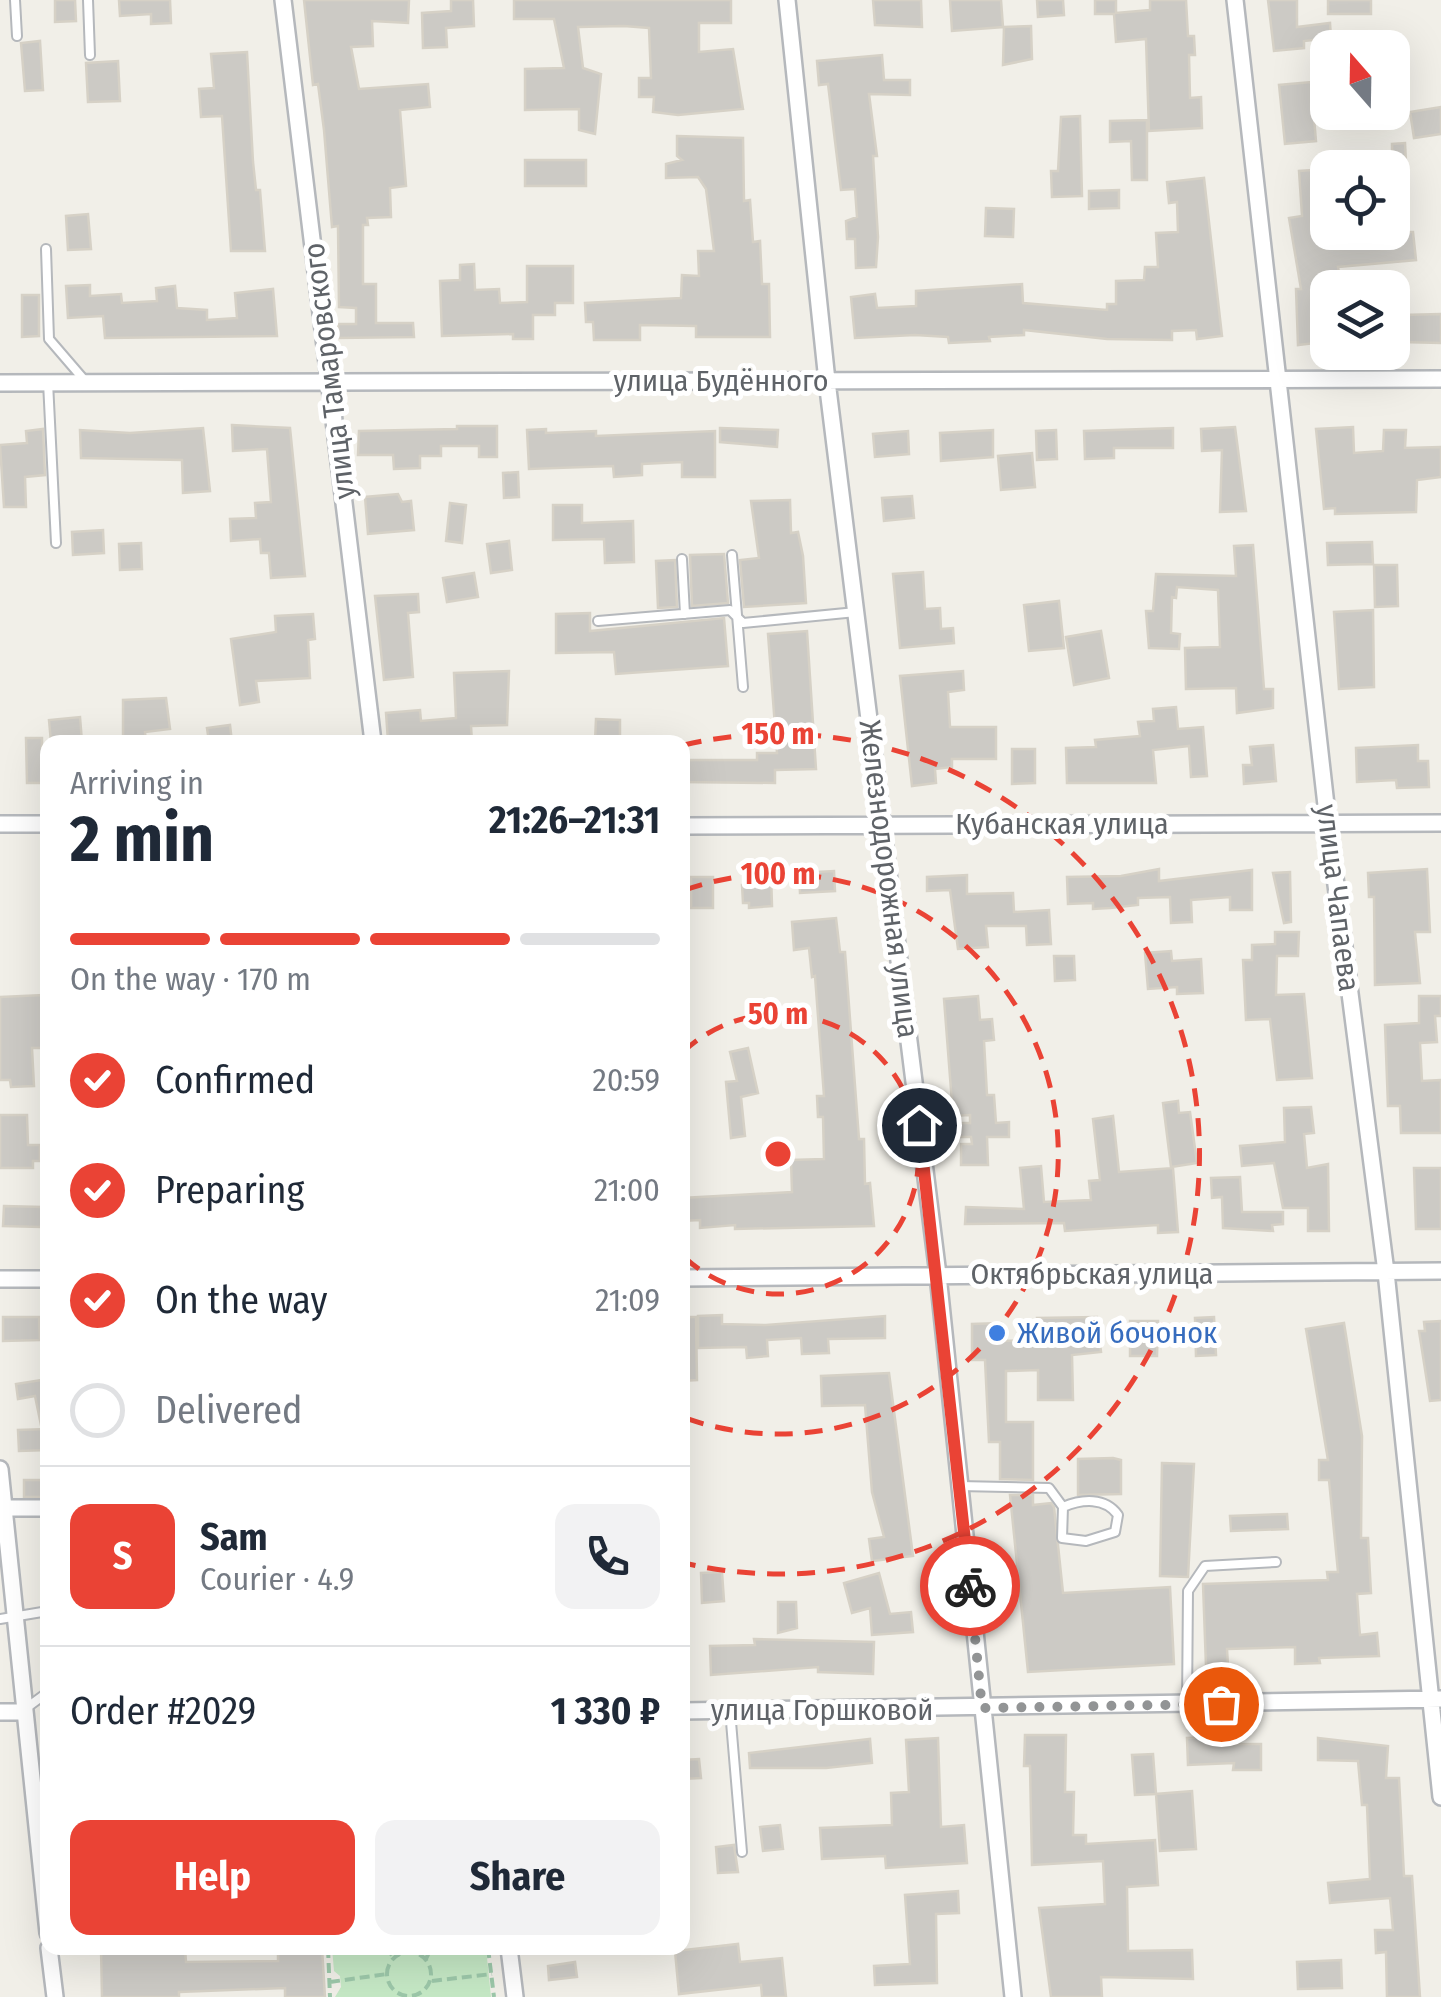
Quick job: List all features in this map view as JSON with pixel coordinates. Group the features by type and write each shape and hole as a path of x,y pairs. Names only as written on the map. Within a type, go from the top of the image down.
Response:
{"street":[{"name":"улица Тамаровского","path":"283,0 372,735"},
{"name":"Железнодорожная улица","path":"787,0 827,381 938,1275 1012,1997"},
{"name":"улица Чапаева","path":"1235,0 1328,823 1386,1272 1435,1700 1441,1797"},
{"name":"улица Будённого","path":"0,382 1441,378"},
{"path":"0,824 40,824"},
{"name":"Кубанская улица","path":"690,826 1441,824"},
{"name":"Октябрьская улица","path":"690,1278 1441,1271"},
{"path":"0,1279 40,1279"},
{"path":"0,1470 6,1617 40,1868"},
{"path":"3,1508 40,1508"},
{"name":"улица Горшковой","path":"690,1710 1435,1700"},
{"path":"0,1712 21,1712"},
{"path":"50,1955 55,1997"},
{"path":"510,1955 515,1997"}],"lane":[{"path":"15,0 17,36"},
{"path":"88,0 90,55"},
{"path":"46,250 48,339 86,382"},
{"path":"48,382 56,544"},
{"path":"732,555 743,687"},
{"path":"682,559 685,614"},
{"path":"598,621 730,610 743,623 856,612"},
{"path":"960,1486 1049,1488 1064,1508 1062,1538 1086,1542 1115,1532 1118,1515 1107,1504 1082,1501 1064,1508"},
{"path":"1186,1704 1188,1591 1204,1566 1276,1562"},
{"path":"6,1617 40,1612"},
{"path":"21,1712 40,1698"},
{"path":"730,1710 742,1852"}],"path":[{"path":"328,1955 330,1997"},
{"path":"386,1974 398,1955"},
{"path":"420,1955 426,1959"},
{"path":"386,1974 399,1995 409,1996 430,1982 428,1955"},
{"path":"489,1955 494,1997"},
{"path":"330,1982 386,1974"},
{"path":"430,1982 492,1974"},
{"path":"426,1988 435,1997"}],"green space":[{"path":"333,1955 487,1955 491,1997 335,1997 341,1987 340,1976 334,1971"}],"building":[{"path":"55,0 75,0 76,21 55,22"},
{"path":"119,0 170,0 171,23 151,24 151,14 120,16"},
{"path":"304,0 409,0 408,23 372,21 373,46 351,47 359,89 428,84 430,107 400,110 406,186 390,188 391,217 367,218 368,225 363,225 363,284 376,284 376,323 413,323 414,337 338,338 338,324 356,324 356,308 339,307 338,226 332,227 324,130 318,84 313,85"},
{"path":"451,0 473,0 474,26 446,28 447,47 423,48 422,13 451,11"},
{"path":"514,0 731,0 731,23 699,23 699,52 733,49 743,109 678,115 653,112 654,97 639,97 639,78 651,78 649,28 624,26 578,27 583,68 601,74 595,134 579,130 579,109 525,110 525,69 564,68 554,19 514,19"},
{"path":"873,0 921,0 922,27 875,25"},
{"path":"950,0 1001,0 1003,27 952,31"},
{"path":"1037,0 1063,0 1064,15 1038,17"},
{"path":"1095,0 1116,0 1116,13 1150,10 1150,0 1186,0 1188,36 1194,36 1195,55 1189,55 1190,98 1201,97 1202,128 1149,131 1146,39 1116,42 1114,14 1095,14"},
{"path":"1268,0 1297,0 1297,27 1330,23 1330,30 1310,30 1310,40 1304,41 1304,48 1274,51"},
{"path":"1328,0 1371,0 1371,14 1328,14"},
{"path":"1031,26 1032,59 1003,65 1004,27"},
{"path":"40,41 43,90 25,91 21,43"},
{"path":"247,52 253,162 256,190 260,190 265,251 231,251 222,116 201,117 199,89 214,88 211,54"},
{"path":"882,55 884,80 910,80 910,95 869,94 877,156 873,156 876,267 856,268 855,239 847,239 846,221 857,217 855,189 841,190 828,84 819,85 817,61"},
{"path":"118,61 120,101 88,102 86,63"},
{"path":"1310,82 1310,130 1315,130 1316,141 1285,144 1279,85"},
{"path":"1441,107 1441,134 1414,138 1410,112"},
{"path":"1080,116 1082,196 1052,197 1051,171 1058,171 1061,117"},
{"path":"1147,120 1147,180 1132,180 1131,141 1110,142 1110,121"},
{"path":"677,136 743,138 744,201 750,200 753,242 760,241 762,284 769,284 770,337 696,337 696,326 640,325 640,340 594,340 593,322 586,322 585,303 681,298 682,275 699,276 698,251 714,251 706,189 698,177 666,178 666,164 682,160 677,156"},
{"path":"1405,143 1405,150 1392,150 1392,144"},
{"path":"525,160 586,160 586,186 525,186"},
{"path":"1310,170 1310,250 1410,250 1413,232 1416,260 1310,270 1310,344 1298,345 1296,289 1301,289 1289,218 1302,216 1299,171"},
{"path":"1204,178 1222,336 1197,339 1196,330 1172,331 1172,340 1107,339 1024,330 1024,335 989,337 990,341 949,343 948,337 915,335 855,338 851,297 875,294 877,308 916,306 916,291 1022,284 1023,303 1107,310 1107,304 1116,304 1116,281 1144,280 1145,267 1158,267 1156,233 1178,232 1177,202 1169,203 1167,182"},
{"path":"1119,190 1119,208 1089,209 1089,191"},
{"path":"986,208 1014,209 1013,237 985,236"},
{"path":"88,214 91,249 68,250 66,216"},
{"path":"474,264 475,290 499,289 500,303 527,302 527,266 573,266 573,303 555,303 555,315 533,315 533,339 513,339 513,334 442,336 440,281 460,280 460,265"},
{"path":"90,285 90,296 121,294 122,303 157,301 156,288 175,286 177,308 207,310 207,320 237,318 235,293 273,289 277,336 105,338 103,316 68,318 66,286"},
{"path":"22,295 39,295 39,336 22,337"},
{"path":"1441,314 1441,343 1410,342 1410,315"},
{"path":"232,425 290,428 305,576 271,578 269,553 261,553 260,539 231,541 230,519 256,518 255,503 271,502 267,449 233,451"},
{"path":"497,426 497,457 479,457 479,446 441,446 441,456 420,456 420,468 394,469 393,455 358,455 359,431"},
{"path":"1235,427 1246,511 1220,512 1222,450 1202,451 1201,429"},
{"path":"1353,427 1354,453 1383,451 1384,430 1406,430 1405,448 1441,447 1441,477 1417,480 1416,512 1335,514 1335,508 1324,509 1316,429"},
{"path":"203,428 210,491 183,493 182,460 81,458 80,430 130,433"},
{"path":"720,428 778,430 777,447 720,442"},
{"path":"1173,428 1173,448 1114,448 1114,458 1085,459 1084,431"},
{"path":"43,429 45,475 25,477 26,507 4,507 0,445 27,443 26,431"},
{"path":"546,429 546,433 596,431 596,436 715,431 715,477 682,477 682,462 642,464 642,475 614,477 613,466 529,469 527,430"},
{"path":"993,430 993,457 941,461 940,433"},
{"path":"1056,430 1057,459 1037,460 1036,431"},
{"path":"908,431 909,454 875,457 873,434"},
{"path":"1032,453 1035,487 1001,490 998,456"},
{"path":"518,472 519,497 504,498 503,473"},
{"path":"398,494 402,502 411,501 414,530 368,534 365,497"},
{"path":"912,496 914,518 884,521 882,498"},
{"path":"790,500 791,533 798,532 803,556 806,603 744,607 740,560 759,558 751,501"},
{"path":"450,503 466,505 462,543 446,541"},
{"path":"553,505 582,505 582,523 633,521 634,562 605,563 604,539 553,540"},
{"path":"103,530 104,553 73,555 72,532"},
{"path":"509,541 512,570 491,573 487,544"},
{"path":"1372,542 1373,564 1328,565 1327,543"},
{"path":"141,543 142,569 120,570 119,544"},
{"path":"1253,545 1264,689 1273,689 1273,708 1237,713 1236,688 1186,689 1185,648 1220,647 1218,590 1177,587 1176,598 1172,597 1171,633 1180,634 1179,649 1149,648 1146,611 1153,611 1156,574 1236,576 1234,546"},
{"path":"724,554 728,603 692,606 690,555"},
{"path":"675,560 677,607 658,608 656,561"},
{"path":"1374,565 1397,565 1398,606 1375,607"},
{"path":"923,572 925,609 940,608 941,629 953,628 954,643 900,648 893,574"},
{"path":"474,573 478,597 447,602 443,578"},
{"path":"418,594 419,612 408,613 413,677 384,680 375,596"},
{"path":"1059,601 1064,648 1029,651 1024,605"},
{"path":"1373,610 1374,687 1339,689 1334,612"},
{"path":"590,613 590,631 724,618 728,666 616,674 614,652 556,653 556,614"},
{"path":"313,614 315,639 308,640 310,678 256,681 259,702 240,705 231,639 276,632 275,616"},
{"path":"807,631 816,769 775,770 775,783 690,782 690,760 757,760 757,753 777,753 768,634"},
{"path":"1101,631 1109,678 1074,685 1066,637"},
{"path":"509,671 507,725 471,726 472,735 388,735 386,713 420,710 421,721 456,718 454,673"},
{"path":"963,671 964,690 948,692 950,727 996,727 996,759 952,759 952,767 935,769 936,783 912,786 900,676"},
{"path":"166,698 170,729 123,735 123,700"},
{"path":"1176,707 1178,729 1203,727 1207,776 1191,777 1189,746 1153,750 1156,783 1067,783 1066,748 1096,747 1095,740 1140,736 1138,722 1154,721 1153,709"},
{"path":"80,717 81,735 50,735 49,720"},
{"path":"596,719 620,720 620,735 595,735"},
{"path":"230,725 231,735 208,735 207,728"},
{"path":"26,738 40,738 40,783 27,783"},
{"path":"1273,745 1276,781 1244,784 1243,765 1252,765 1250,747"},
{"path":"1418,745 1418,761 1428,761 1429,787 1397,788 1396,780 1357,782 1356,748"},
{"path":"1012,749 1035,749 1035,783 1012,784"},
{"path":"1159,869 1159,881 1252,870 1252,910 1230,910 1230,897 1191,900 1192,922 1171,923 1170,897 1138,898 1138,905 1110,908 1093,909 1093,903 1068,904 1067,877 1121,876"},
{"path":"1427,869 1430,932 1415,932 1420,983 1375,985 1374,897 1369,897 1368,873"},
{"path":"834,871 835,891 800,893 799,873"},
{"path":"771,872 772,906 749,908 749,903 743,903 742,885 748,885 747,873"},
{"path":"1290,872 1291,922 1284,923 1273,873"},
{"path":"967,875 967,894 1013,893 1014,912 1049,910 1051,944 1027,945 1026,926 986,926 988,947 958,949 950,890 927,891 927,877"},
{"path":"691,877 713,877 713,908 691,908"},
{"path":"836,918 840,952 845,952 859,1139 864,1139 865,1184 870,1183 874,1226 700,1228 700,1220 690,1221 690,1198 792,1192 791,1160 824,1159 823,1117 818,1117 817,1096 824,1096 815,976 812,977 809,948 794,950 792,922"},
{"path":"1275,932 1299,932 1298,956 1277,956 1276,995 1304,994 1312,1078 1277,1080 1270,1019 1246,1020 1243,960 1252,960 1252,945 1275,944"},
{"path":"1171,951 1172,961 1201,959 1203,993 1177,994 1177,987 1148,989 1145,953"},
{"path":"1054,956 1074,956 1075,980 1055,981"},
{"path":"40,995 40,1048 32,1048 34,1086 11,1087 10,1080 0,1080 0,997"},
{"path":"978,996 980,1020 992,1019 994,1040 984,1041 987,1095 994,1095 996,1123 1009,1122 1009,1137 987,1137 988,1165 961,1165 961,1144 972,1144 971,1137 955,1137 954,1123 970,1123 970,1115 953,1116 944,999"},
{"path":"1419,996 1441,996 1441,1016 1435,1016 1437,1042 1420,1043 1422,1081 1441,1080 1441,1133 1401,1133 1400,1106 1388,1106 1385,1025 1419,1023"},
{"path":"748,1048 758,1093 741,1097 745,1136 731,1138 726,1082 737,1081 730,1052"},
{"path":"1178,1101 1179,1113 1190,1112 1197,1163 1171,1167 1163,1103"},
{"path":"1311,1107 1314,1133 1304,1134 1307,1168 1328,1164 1329,1231 1308,1231 1308,1208 1283,1208 1274,1163 1242,1166 1240,1146 1285,1142 1284,1108"},
{"path":"0,1115 27,1115 28,1145 40,1145 40,1161 33,1161 33,1168 0,1168"},
{"path":"1113,1116 1119,1172 1173,1168 1178,1232 1158,1233 1158,1225 1065,1231 1064,1223 965,1224 966,1207 1024,1209 1020,1168 1041,1166 1044,1202 1091,1200 1089,1181 1100,1180 1093,1119"},
{"path":"1414,1168 1441,1168 1441,1229 1416,1229"},
{"path":"1240,1177 1242,1212 1283,1212 1283,1224 1272,1225 1273,1231 1223,1228 1222,1197 1212,1198 1211,1178"},
{"path":"4,1206 40,1207 40,1227 3,1226"},
{"path":"722,1315 722,1324 766,1325 885,1316 885,1338 828,1339 829,1353 802,1354 801,1338 767,1340 768,1356 747,1358 746,1347 698,1348 698,1316"},
{"path":"3,1317 39,1317 40,1340 3,1341"},
{"path":"690,1317 696,1317 697,1380 690,1380"},
{"path":"1097,1317 1101,1352 1072,1355 1073,1400 1038,1400 1038,1370 1006,1371 1006,1422 1033,1422 1033,1480 1000,1479 1000,1442 989,1442 985,1360 972,1360 972,1324 1001,1323 1001,1341 1037,1340 1037,1318"},
{"path":"1214,1317 1216,1355 1196,1356 1195,1318"},
{"path":"1130,1321 1158,1321 1157,1356 1130,1356"},
{"path":"1441,1321 1441,1400 1430,1401 1419,1331 1425,1331 1424,1322"},
{"path":"1344,1323 1362,1436 1361,1538 1368,1538 1371,1593 1357,1594 1360,1635 1377,1633 1379,1656 1319,1658 1320,1663 1295,1664 1295,1647 1227,1649 1228,1666 1206,1666 1203,1584 1328,1580 1327,1572 1338,1572 1329,1480 1319,1480 1319,1460 1328,1460 1306,1329"},
{"path":"889,1373 913,1556 872,1561 869,1539 884,1537 872,1492 865,1405 822,1406 821,1376"},
{"path":"40,1380 40,1420 35,1396 18,1399 16,1384"},
{"path":"40,1429 40,1450 19,1451 18,1430"},
{"path":"1078,1459 1121,1460 1121,1494 1078,1495"},
{"path":"1162,1463 1194,1464 1188,1577 1160,1576"},
{"path":"24,1480 40,1480 40,1497 24,1497"},
{"path":"1010,1495 1033,1495 1033,1505 1051,1503 1054,1507 1063,1593 1170,1587 1174,1664 1028,1672"},
{"path":"1287,1514 1288,1529 1231,1531 1230,1516"},
{"path":"722,1572 724,1601 702,1603 701,1573"},
{"path":"879,1573 890,1614 911,1612 913,1632 872,1635 870,1608 852,1613 844,1583"},
{"path":"778,1602 796,1602 797,1628 778,1633"},
{"path":"754,1639 874,1642 873,1674 818,1672 818,1667 711,1675 710,1646 755,1645"},
{"path":"1025,1735 1066,1735 1065,1792 1074,1792 1073,1835 1086,1835 1086,1844 1155,1840 1158,1885 1127,1887 1128,1951 1192,1950 1193,1979 1101,1977 1102,1997 1051,1997 1039,1908 1105,1904 1103,1861 1032,1865 1030,1766 1024,1766"},
{"path":"1212,1737 1212,1744 1261,1744 1261,1770 1233,1770 1234,1763 1188,1765 1187,1738"},
{"path":"938,1738 941,1827 964,1825 967,1863 886,1868 885,1856 822,1859 820,1828 892,1825 891,1793 909,1792 906,1740"},
{"path":"1318,1738 1388,1746 1386,1778 1399,1778 1404,1876 1412,1876 1420,1997 1387,1997 1386,1952 1376,1953 1375,1930 1393,1930 1390,1898 1330,1903 1328,1883 1370,1879 1367,1805 1362,1805 1358,1761 1318,1760"},
{"path":"870,1739 872,1763 826,1768 750,1768 749,1753"},
{"path":"1153,1754 1156,1794 1135,1795 1132,1755"},
{"path":"699,1759 701,1778 690,1779 690,1760"},
{"path":"1192,1791 1196,1849 1160,1851 1156,1794"},
{"path":"780,1825 783,1849 763,1851 760,1827"},
{"path":"734,1845 738,1872 718,1873 716,1847"},
{"path":"958,1891 959,1913 936,1914 937,1983 875,1985 874,1966 910,1964 905,1895"},
{"path":"738,1944 740,1962 782,1958 786,1997 762,1997 761,1985 679,1994 675,1955 690,1955 690,1949"},
{"path":"101,1955 186,1955 186,1962 278,1961 278,1955 322,1955 325,1997 285,1997 285,1988 179,1992 179,1997 102,1997"},
{"path":"1341,1960 1342,1988 1298,1989 1297,1962"},
{"path":"575,1962 577,1977 549,1980 548,1966"}],"way so far":[{"path":"970,1586 982,1708 1221,1704"}],"place":[{"name":"Живой бочонок","path":"997,1333"}],"route":[{"path":"919,1125 970,1586"}]}
